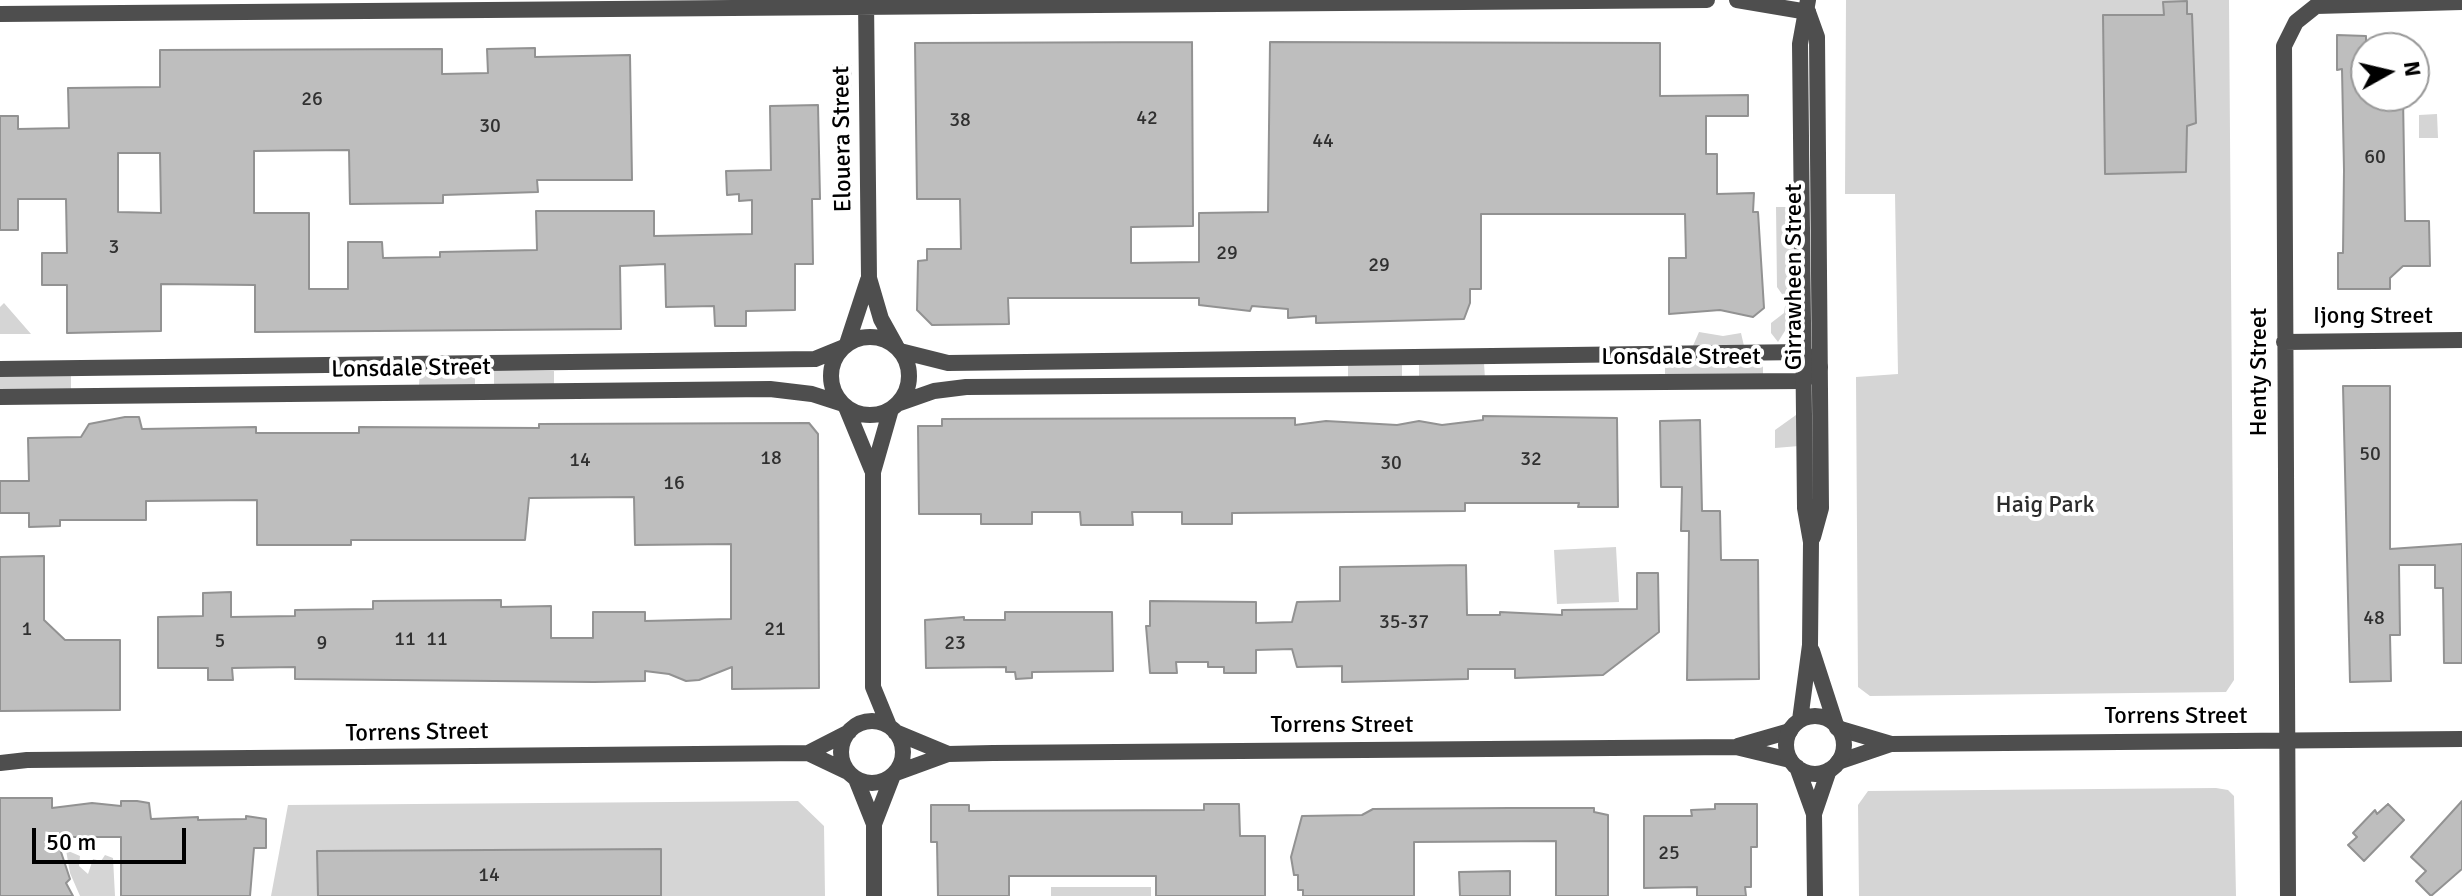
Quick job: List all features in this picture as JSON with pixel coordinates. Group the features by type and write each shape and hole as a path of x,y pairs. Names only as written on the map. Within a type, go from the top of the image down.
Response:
{"street":[{"path":"0,14 866,4 1707,0"},
{"path":"1737,0 1808,6"},
{"name":"Henty Street","path":"2288,896 2282,59 2290,32 2304,14 2329,3 2462,2"},
{"name":"Elouera Street","path":"866,4 869,278 881,319 898,349"},
{"name":"Girrawheen Street","path":"1795,726 1810,645 1811,542 1805,508 1800,37 1808,6"},
{"name":"Girrawheen Street","path":"1808,6 1817,37 1821,508 1811,542"},
{"name":"Elouera Street","path":"845,346 869,278"},
{"path":"873,472 845,405 833,389 831,375 833,362 845,346 870,337 898,349 907,363 908,383 894,407 873,472 873,687 903,753 874,824 874,896"},
{"name":"Ijong Street","path":"2284,342 2462,340"},
{"name":"Lonsdale Street","path":"0,369 815,359 845,346"},
{"name":"Lonsdale Street","path":"898,349 948,363 1803,352"},
{"path":"1803,352 1820,367 1803,381"},
{"path":"1468,357 1468,384"},
{"path":"1280,359 1280,385"},
{"path":"672,360 672,390"},
{"path":"1083,362 1084,386"},
{"path":"150,368 150,396"},
{"name":"Lonsdale Street","path":"894,407 948,388 1803,381"},
{"name":"Lonsdale Street","path":"0,397 796,391 845,405"},
{"path":"845,405 869,415 894,407"},
{"name":"Girrawheen Street","path":"1810,645 1836,726"},
{"path":"873,687 842,752 874,824"},
{"path":"1814,814 1843,745 1836,726 1819,717 1795,726 1786,745 1814,814 1815,896"},
{"path":"853,728 873,721 892,729"},
{"name":"Torrens Street","path":"1736,747 1795,726"},
{"name":"Torrens Street","path":"1836,726 1891,744 2462,739"},
{"name":"Torrens Street","path":"808,753 853,728"},
{"name":"Torrens Street","path":"892,729 948,754"},
{"name":"Torrens Street","path":"1834,766 1891,744"},
{"name":"Torrens Street","path":"894,774 948,754 1736,747 1794,763"},
{"name":"Torrens Street","path":"0,763 27,760 808,753 852,775"},
{"name":"Torrens Street","path":"0,755 27,760"},
{"path":"1794,763 1815,774 1834,766"},
{"path":"852,775 877,783 894,774"}],"green space":[{"name":"Haig Park","path":"1846,0 2229,0 2234,680 2226,692 1870,696 1858,687 1856,377 1898,374 1895,194 1845,194"},
{"path":"842,64 852,65 851,89 838,93 835,75"},
{"path":"2437,114 2438,138 2419,138 2419,115"},
{"path":"1776,207 1794,207 1795,297 1788,326 1778,342 1771,333 1771,323 1784,313 1786,300 1777,287"},
{"path":"4,303 31,334 0,334 0,307"},
{"path":"1699,332 1723,336 1741,333 1744,346 1692,348"},
{"path":"1763,360 1763,375 1665,376 1665,361"},
{"path":"1419,362 1484,363 1485,379 1419,379"},
{"path":"1348,363 1402,363 1402,380 1348,380"},
{"path":"420,368 475,369 475,387 419,386"},
{"path":"494,371 554,371 554,386 494,386"},
{"path":"0,374 71,374 71,390 0,389"},
{"path":"1796,415 1799,446 1775,448 1775,430"},
{"path":"1616,547 1619,602 1557,604 1554,550"},
{"path":"2228,790 2234,796 2236,896 1859,896 1858,805 1868,791"},
{"path":"798,801 824,826 825,896 271,896 288,805"},
{"path":"66,850 80,856 79,866 88,874 93,859 101,861 105,855 113,858 115,896 80,896 70,873"},
{"path":"1051,887 1151,887 1151,896 1051,896"}],"building":[{"path":"2187,1 2187,14 2192,14 2196,123 2187,126 2186,172 2105,174 2103,15 2164,15 2163,2"},
{"path":"2337,35 2350,35 2350,112 2403,112 2405,221 2429,221 2430,266 2403,266 2390,278 2390,289 2338,289 2338,253 2343,253 2344,170 2342,69 2337,70"},
{"path":"1192,42 1193,226 1131,227 1131,263 1199,262 1199,213 1268,212 1270,42 1660,43 1660,96 1748,95 1748,116 1706,116 1706,154 1717,154 1717,194 1754,193 1753,212 1758,212 1764,308 1753,317 1720,310 1669,314 1669,258 1686,258 1685,214 1481,214 1481,289 1470,289 1470,303 1464,319 1316,323 1316,316 1288,318 1288,309 1252,306 1250,311 1199,305 1199,298 1008,298 1009,324 932,325 917,310 918,261 927,260 927,249 961,249 960,199 917,199 915,43"},
{"path":"535,48 535,57 630,55 632,180 537,180 538,192 443,195 443,203 350,204 349,150 254,151 254,213 309,213 309,289 348,289 348,242 382,242 383,258 440,257 440,252 537,250 536,211 654,211 654,236 752,234 752,200 739,201 739,194 727,195 726,171 771,170 770,106 818,105 820,199 812,199 813,264 795,264 795,310 746,311 746,326 715,326 714,306 666,307 665,264 620,266 621,329 255,332 255,285 161,284 161,331 67,333 67,285 42,285 42,253 67,253 66,199 18,199 18,230 0,230 0,116 18,116 18,129 69,128 68,88 160,87 160,50 442,49 442,74 488,73 487,49","holes":["118,153 160,153 161,213 118,212"]},
{"path":"2343,386 2390,386 2390,549 2462,544 2462,663 2444,663 2443,588 2435,588 2435,565 2399,565 2400,635 2390,635 2391,681 2350,682"},
{"path":"1483,416 1617,418 1618,507 1578,507 1579,503 1465,503 1465,511 1232,513 1232,524 1182,524 1182,512 1132,512 1133,525 1081,525 1080,512 1032,512 1032,524 981,524 981,514 919,514 918,426 942,426 942,419 1295,418 1295,425 1326,421 1397,425 1419,421 1442,425 1483,420"},
{"path":"139,417 142,429 256,427 256,433 359,433 359,427 539,428 539,424 809,423 818,434 819,688 732,689 732,667 699,680 686,681 669,674 645,671 645,681 594,682 295,679 295,667 232,668 233,680 208,680 208,668 158,668 158,617 203,616 203,593 231,592 231,617 295,616 295,610 373,609 373,601 501,600 501,607 551,606 551,638 593,638 593,612 645,612 645,621 731,619 731,544 635,545 634,497 529,498 525,540 351,540 351,545 257,545 257,500 146,501 146,520 60,520 60,526 29,527 29,513 0,513 0,481 29,481 28,438 81,437 89,424"},
{"path":"1700,420 1702,511 1720,511 1721,560 1758,560 1759,679 1687,680 1689,531 1681,531 1682,487 1661,487 1660,421"},
{"path":"44,556 44,620 65,640 120,640 120,710 0,711 0,557"},
{"path":"1466,565 1467,615 1500,615 1500,612 1562,615 1562,610 1637,609 1637,573 1658,573 1659,632 1603,675 1515,678 1515,669 1468,669 1468,679 1342,682 1342,666 1297,667 1292,649 1256,650 1256,673 1224,673 1224,667 1208,667 1208,662 1176,662 1177,673 1150,673 1146,626 1150,626 1150,601 1256,602 1256,623 1292,622 1297,602 1340,601 1340,567"},
{"path":"1005,612 1112,612 1113,671 1032,672 1032,678 1016,679 1015,672 1006,672 1006,667 926,668 925,620 964,617 964,620 1005,620"},
{"path":"0,798 52,798 52,808 92,803 121,806 121,801 137,801 149,803 151,819 246,819 246,816 266,819 266,848 254,848 250,896 121,896 121,837 56,837 70,879 66,883 73,896 0,896"},
{"path":"2462,801 2462,869 2431,896 2416,881 2426,871 2411,857"},
{"path":"1204,804 1239,804 1240,836 1265,836 1265,896 1156,896 1156,876 1009,876 1009,896 938,896 937,842 931,842 931,805 969,805 969,811 1204,810"},
{"path":"1715,804 1757,804 1757,847 1751,847 1751,887 1745,887 1746,896 1697,896 1697,887 1644,888 1644,816 1692,816 1691,810 1715,809"},
{"path":"2388,804 2404,820 2364,861 2348,845 2357,837 2353,833 2375,810 2377,814"},
{"path":"1594,808 1594,812 1608,815 1608,896 1556,896 1556,841 1414,842 1414,896 1303,896 1303,890 1298,890 1298,875 1294,875 1291,857 1302,816 1362,815 1373,809"},
{"path":"661,849 661,896 318,896 317,851"},
{"path":"1510,871 1510,896 1460,896 1459,872"}]}
